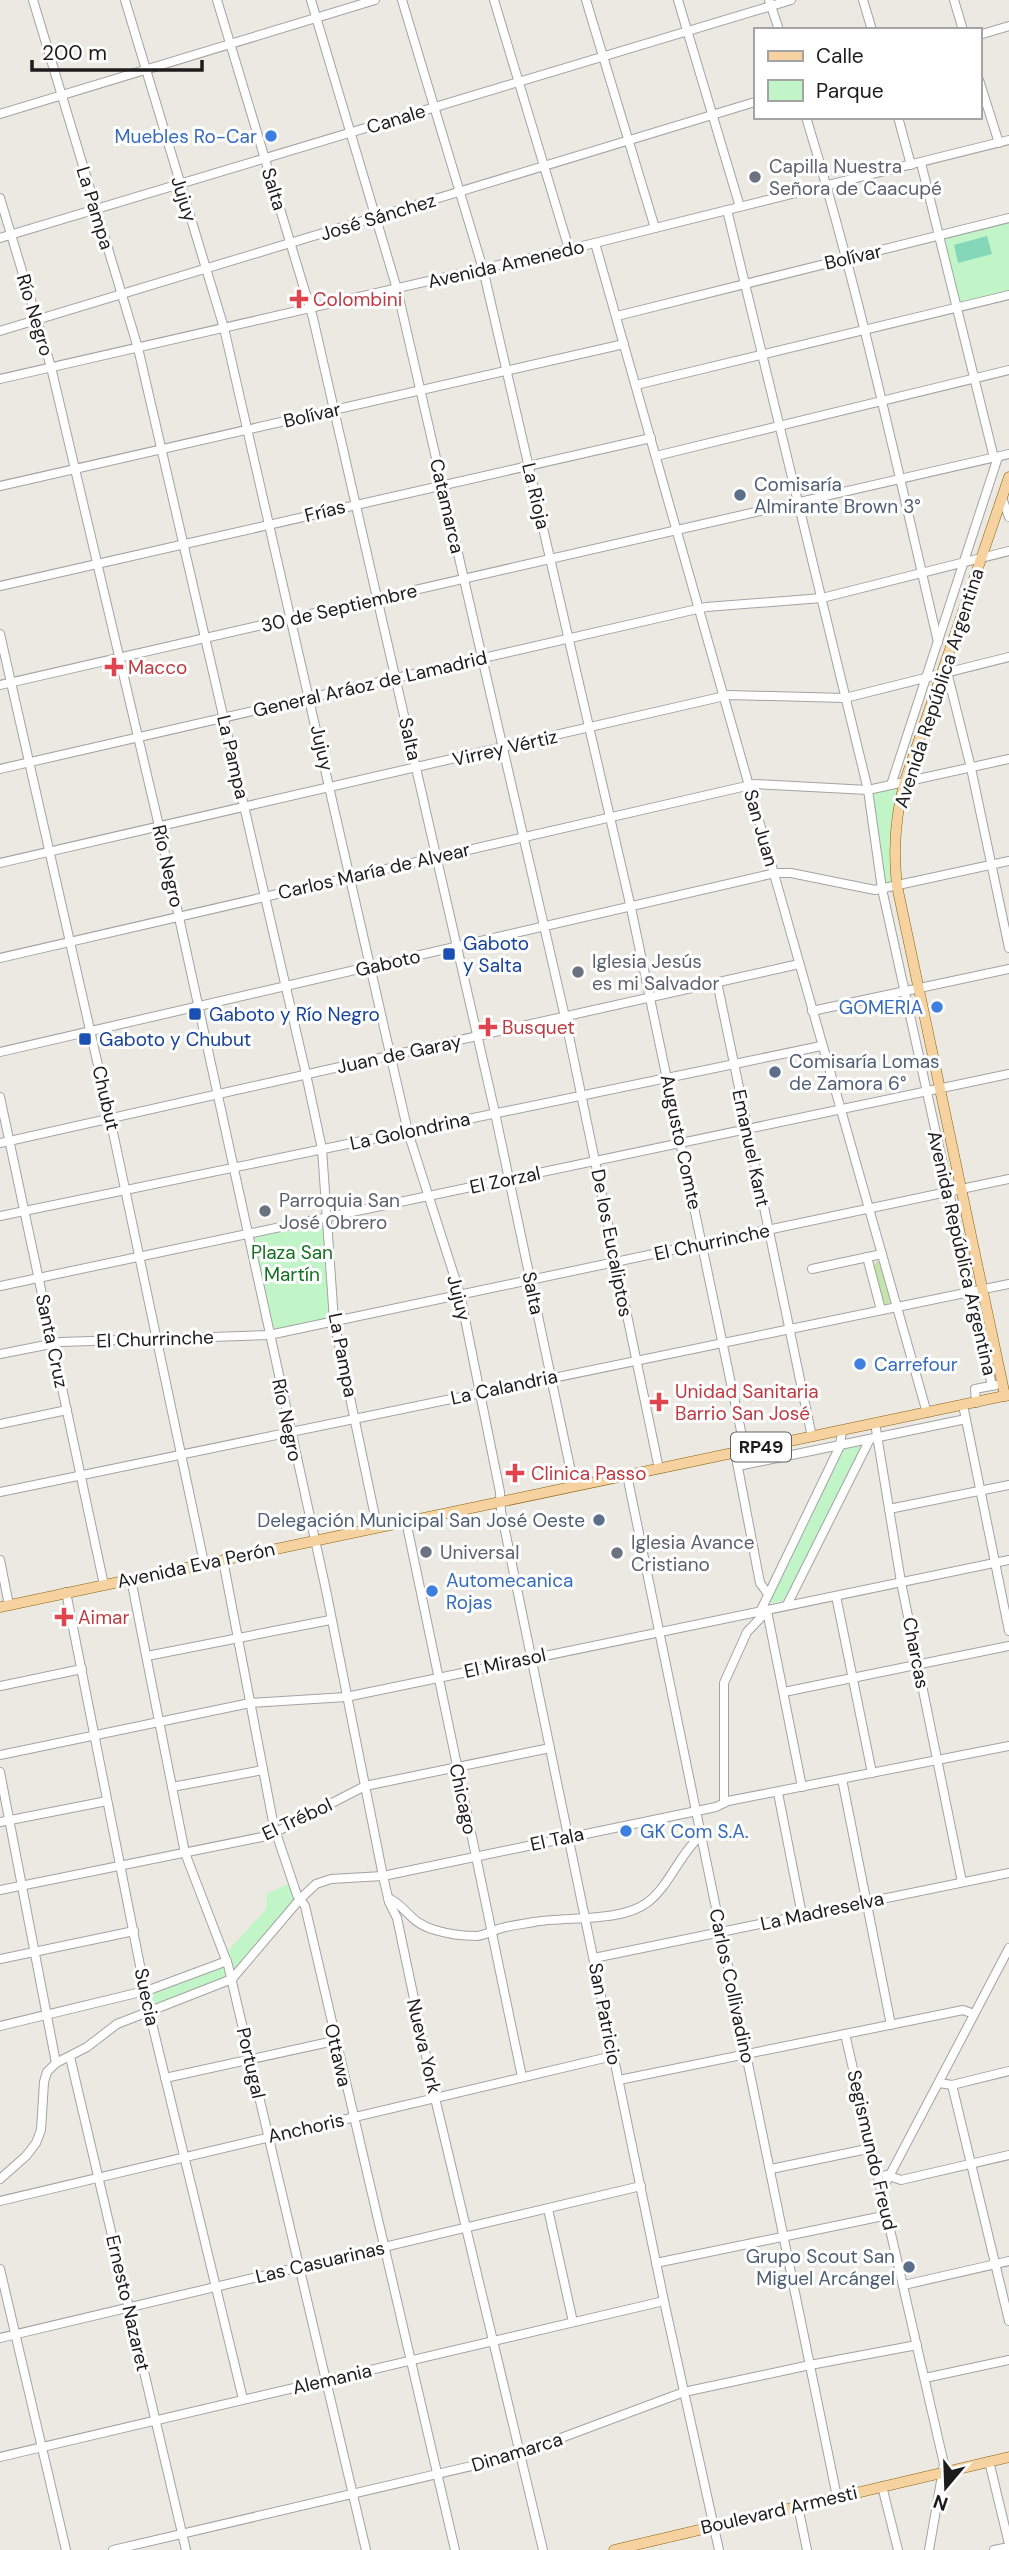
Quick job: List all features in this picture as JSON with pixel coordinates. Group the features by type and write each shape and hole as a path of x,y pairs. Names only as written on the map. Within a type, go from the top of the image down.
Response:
{"main road":[{"name":"Avenida República Argentina","path":"1007,1396 997,1385 982,1290 897,886 896,819 905,781 1009,477"},
{"name":"Avenida Eva Perón","path":"5,1606 1007,1396"},
{"name":"Boulevard Armesti","path":"614,2550 1009,2456"}],"street":[{"name":"La Pampa","path":"33,0 138,348 306,1074 322,1149 334,1321 377,1526"},
{"name":"Jujuy","path":"125,0 224,328 408,1132 460,1294 501,1501"},
{"name":"Salta","path":"217,0 310,309 495,1113 574,1486"},
{"name":"Catamarca","path":"310,0 397,289 565,1017"},
{"path":"0,114 375,0"},
{"name":"La Rioja","path":"401,0 483,269 650,998"},
{"path":"494,0 569,249"},
{"path":"586,0 654,228"},
{"path":"678,0 740,207"},
{"name":"Canale","path":"0,238 687,31 770,3 791,0"},
{"path":"863,0 871,28"},
{"path":"954,0 962,28"},
{"path":"770,3 778,28"},
{"path":"981,34 1009,26"},
{"path":"981,85 1006,143"},
{"name":"José Sánchez","path":"0,331 754,102"},
{"path":"807,119 846,258 938,642"},
{"path":"899,119 911,165"},
{"name":"Avenida Amenedo","path":"0,379 595,243 1006,143"},
{"path":"921,163 996,458"},
{"name":"Río Negro","path":"0,198 51,367 76,468 179,916 313,1540"},
{"name":"Avenida República Argentina","path":"727,210 868,790 882,889 947,1192 970,1293 997,1385"},
{"name":"Bolívar","path":"617,316 1009,218"},
{"name":"San Juan","path":"595,243 927,1413"},
{"path":"636,385 1009,295"},
{"name":"Bolívar","path":"0,486 624,344"},
{"path":"656,456 1009,370"},
{"name":"Frías","path":"0,586 355,503 651,438"},
{"name":"30 de Septiembre","path":"0,685 1009,454"},
{"name":"Avenida República Argentina","path":"891,785 965,563 996,458"},
{"path":"1002,498 1009,517"},
{"name":"General Aráoz de Lamadrid","path":"0,769 712,606 822,598 1009,551"},
{"name":"Chubut","path":"0,634 141,1257 204,1563"},
{"name":"Virrey Vértiz","path":"0,863 723,696 736,694 845,698 1009,657"},
{"path":"944,673 971,768 1009,948"},
{"name":"Carlos María de Alvear","path":"0,958 749,785 868,790 1009,759"},
{"path":"775,873 791,873 868,889 882,889 1009,861"},
{"name":"Gaboto","path":"0,1052 775,873"},
{"name":"Juan de Garay","path":"0,1143 799,964"},
{"path":"812,1011 1009,969"},
{"name":"Emanuel Kant","path":"717,982 812,1437"},
{"name":"Augusto Comte","path":"650,998 722,1342 740,1451"},
{"name":"De los Eucaliptos","path":"565,1017 659,1469"},
{"name":"La Golondrina","path":"0,1216 821,1046"},
{"name":"El Zorzal","path":"0,1286 1009,1074"},
{"name":"Santa Cruz","path":"0,1097 104,1585"},
{"name":"El Churrinche","path":"0,1354 53,1343 269,1335 1009,1179"},
{"path":"812,1269 882,1254"},
{"path":"867,1258 881,1310"},
{"name":"La Calandria","path":"0,1492 1009,1284"},
{"path":"976,1403 975,1389 997,1385"},
{"path":"963,1405 1009,1631"},
{"path":"0,1424 67,1410"},
{"path":"737,1466 966,1419"},
{"name":"Charcas","path":"875,1423 873,1440 962,1882"},
{"path":"724,1803 724,1683 747,1632 764,1611 768,1594 840,1446 842,1430"},
{"path":"787,1605 873,1440"},
{"path":"740,1451 737,1466 760,1583 768,1594"},
{"name":"Carlos Collivadino","path":"628,1475 836,2497"},
{"path":"889,1510 1009,1485"},
{"name":"San Patricio","path":"501,1501 656,2263 719,2550"},
{"name":"Chicago","path":"406,1521 522,2077"},
{"name":"Nueva York","path":"313,1540 388,1898 397,1918 435,2098 543,2550"},
{"path":"0,1560 5,1606"},
{"name":"Ottawa","path":"223,1560 276,1832 304,1906 454,2550"},
{"name":"El Mirasol","path":"0,1755 250,1703 346,1697 1009,1560"},
{"name":"Portugal","path":"131,1579 185,1853 232,1979 366,2550"},
{"name":"Suecia","path":"66,1592 149,2011 243,2399"},
{"path":"836,1596 872,1773"},
{"path":"764,1611 784,1692 802,1787"},
{"path":"147,1656 330,1620"},
{"path":"784,1692 1009,1646"},
{"path":"0,1686 82,1669"},
{"name":"El Tala","path":"56,2063 70,2057 113,2027 232,1979 300,1899 316,1884 326,1880 383,1876 716,1807 724,1803 1009,1746"},
{"name":"El Trébol","path":"0,1890 120,1867 276,1832 365,1786 550,1748"},
{"path":"172,1787 264,1770"},
{"path":"0,1772 5,1821 22,1886 56,2063 47,2072 44,2082 41,2130 36,2143 26,2156 0,2179"},
{"path":"842,1779 891,2025"},
{"path":"778,1793 802,1915"},
{"path":"5,1821 107,1801"},
{"path":"388,1898 397,1902 415,1921 435,1930 466,1936 544,1920 622,1912 648,1902 668,1878 685,1850 701,1835"},
{"name":"La Madreselva","path":"594,1958 1009,1873"},
{"path":"0,1959 134,1931"},
{"path":"882,2190 1009,1948"},
{"path":"0,2026 146,1991 227,1961"},
{"path":"619,2080 963,2010 974,2014"},
{"name":"Segismundo Freud","path":"845,2034 945,2470"},
{"path":"165,2078 334,2041"},
{"name":"Anchoris","path":"0,2201 613,2056"},
{"name":"Ernesto Nazaret","path":"70,2057 186,2550"},
{"path":"939,2083 952,2084 1009,2071"},
{"path":"952,2084 1009,2321"},
{"path":"771,2169 872,2148"},
{"path":"878,2170 901,2180 1009,2155"},
{"name":"Las Casuarinas","path":"0,2338 640,2186"},
{"path":"548,2209 573,2322"},
{"path":"656,2263 888,2215"},
{"path":"904,2285 1009,2261"},
{"path":"0,2269 66,2550"},
{"name":"Alemania","path":"0,2457 664,2301"},
{"name":"Dinamarca","path":"113,2550 520,2454 684,2392 917,2345"},
{"path":"925,2378 1009,2360"},
{"path":"989,2461 1009,2545 994,2550"},
{"path":"929,2550 945,2470"},
{"path":"882,2486 898,2550"},
{"path":"798,2506 807,2550"}],"green space":[{"path":"1009,221 1009,291 960,303 944,237"},
{"path":"987,236 992,254 958,263 954,245"},
{"path":"898,786 893,839 893,884 884,886 871,793"},
{"name":"Plaza San Martín","path":"319,1222 324,1227 330,1314 327,1319 277,1329 272,1326 253,1240 257,1236"},
{"path":"877,1261 881,1262 891,1300 887,1306 883,1302 873,1265"},
{"path":"859,1445 860,1448 792,1590 783,1601 770,1603 843,1448"},
{"path":"292,1882 296,1898 234,1973 227,1952 266,1909 267,1894"},
{"path":"224,1964 227,1978 152,2006 149,1993"}],"place":[{"name":"Muebles Ro-Car","path":"271,136"},
{"name":"Capilla Nuestra Señora de Caacupé","path":"755,177"},
{"name":"Colombini","path":"299,299"},
{"name":"Comisaría Almirante Brown 3°","path":"740,495"},
{"name":"Macco","path":"114,667"},
{"name":"Gaboto y Salta","path":"449,954"},
{"name":"Iglesia Jesús es mi Salvador","path":"578,972"},
{"name":"GOMERIA","path":"937,1007"},
{"name":"Gaboto y Río Negro","path":"195,1014"},
{"name":"Busquet","path":"488,1027"},
{"name":"Gaboto y Chubut","path":"85,1039"},
{"name":"Comisaría Lomas de Zamora 6°","path":"775,1072"},
{"name":"Parroquia San José Obrero","path":"265,1211"},
{"name":"Carrefour","path":"860,1364"},
{"name":"Unidad Sanitaria Barrio San José","path":"659,1402"},
{"name":"Clinica Passo","path":"515,1473"},
{"name":"Delegación Municipal San José Oeste","path":"599,1520"},
{"name":"Universal","path":"426,1552"},
{"name":"Iglesia Avance Cristiano","path":"617,1553"},
{"name":"Automecanica Rojas","path":"432,1591"},
{"name":"Aimar","path":"64,1617"},
{"name":"GK Com S.A.","path":"626,1831"},
{"name":"Grupo Scout San Miguel Arcángel","path":"909,2267"}]}
